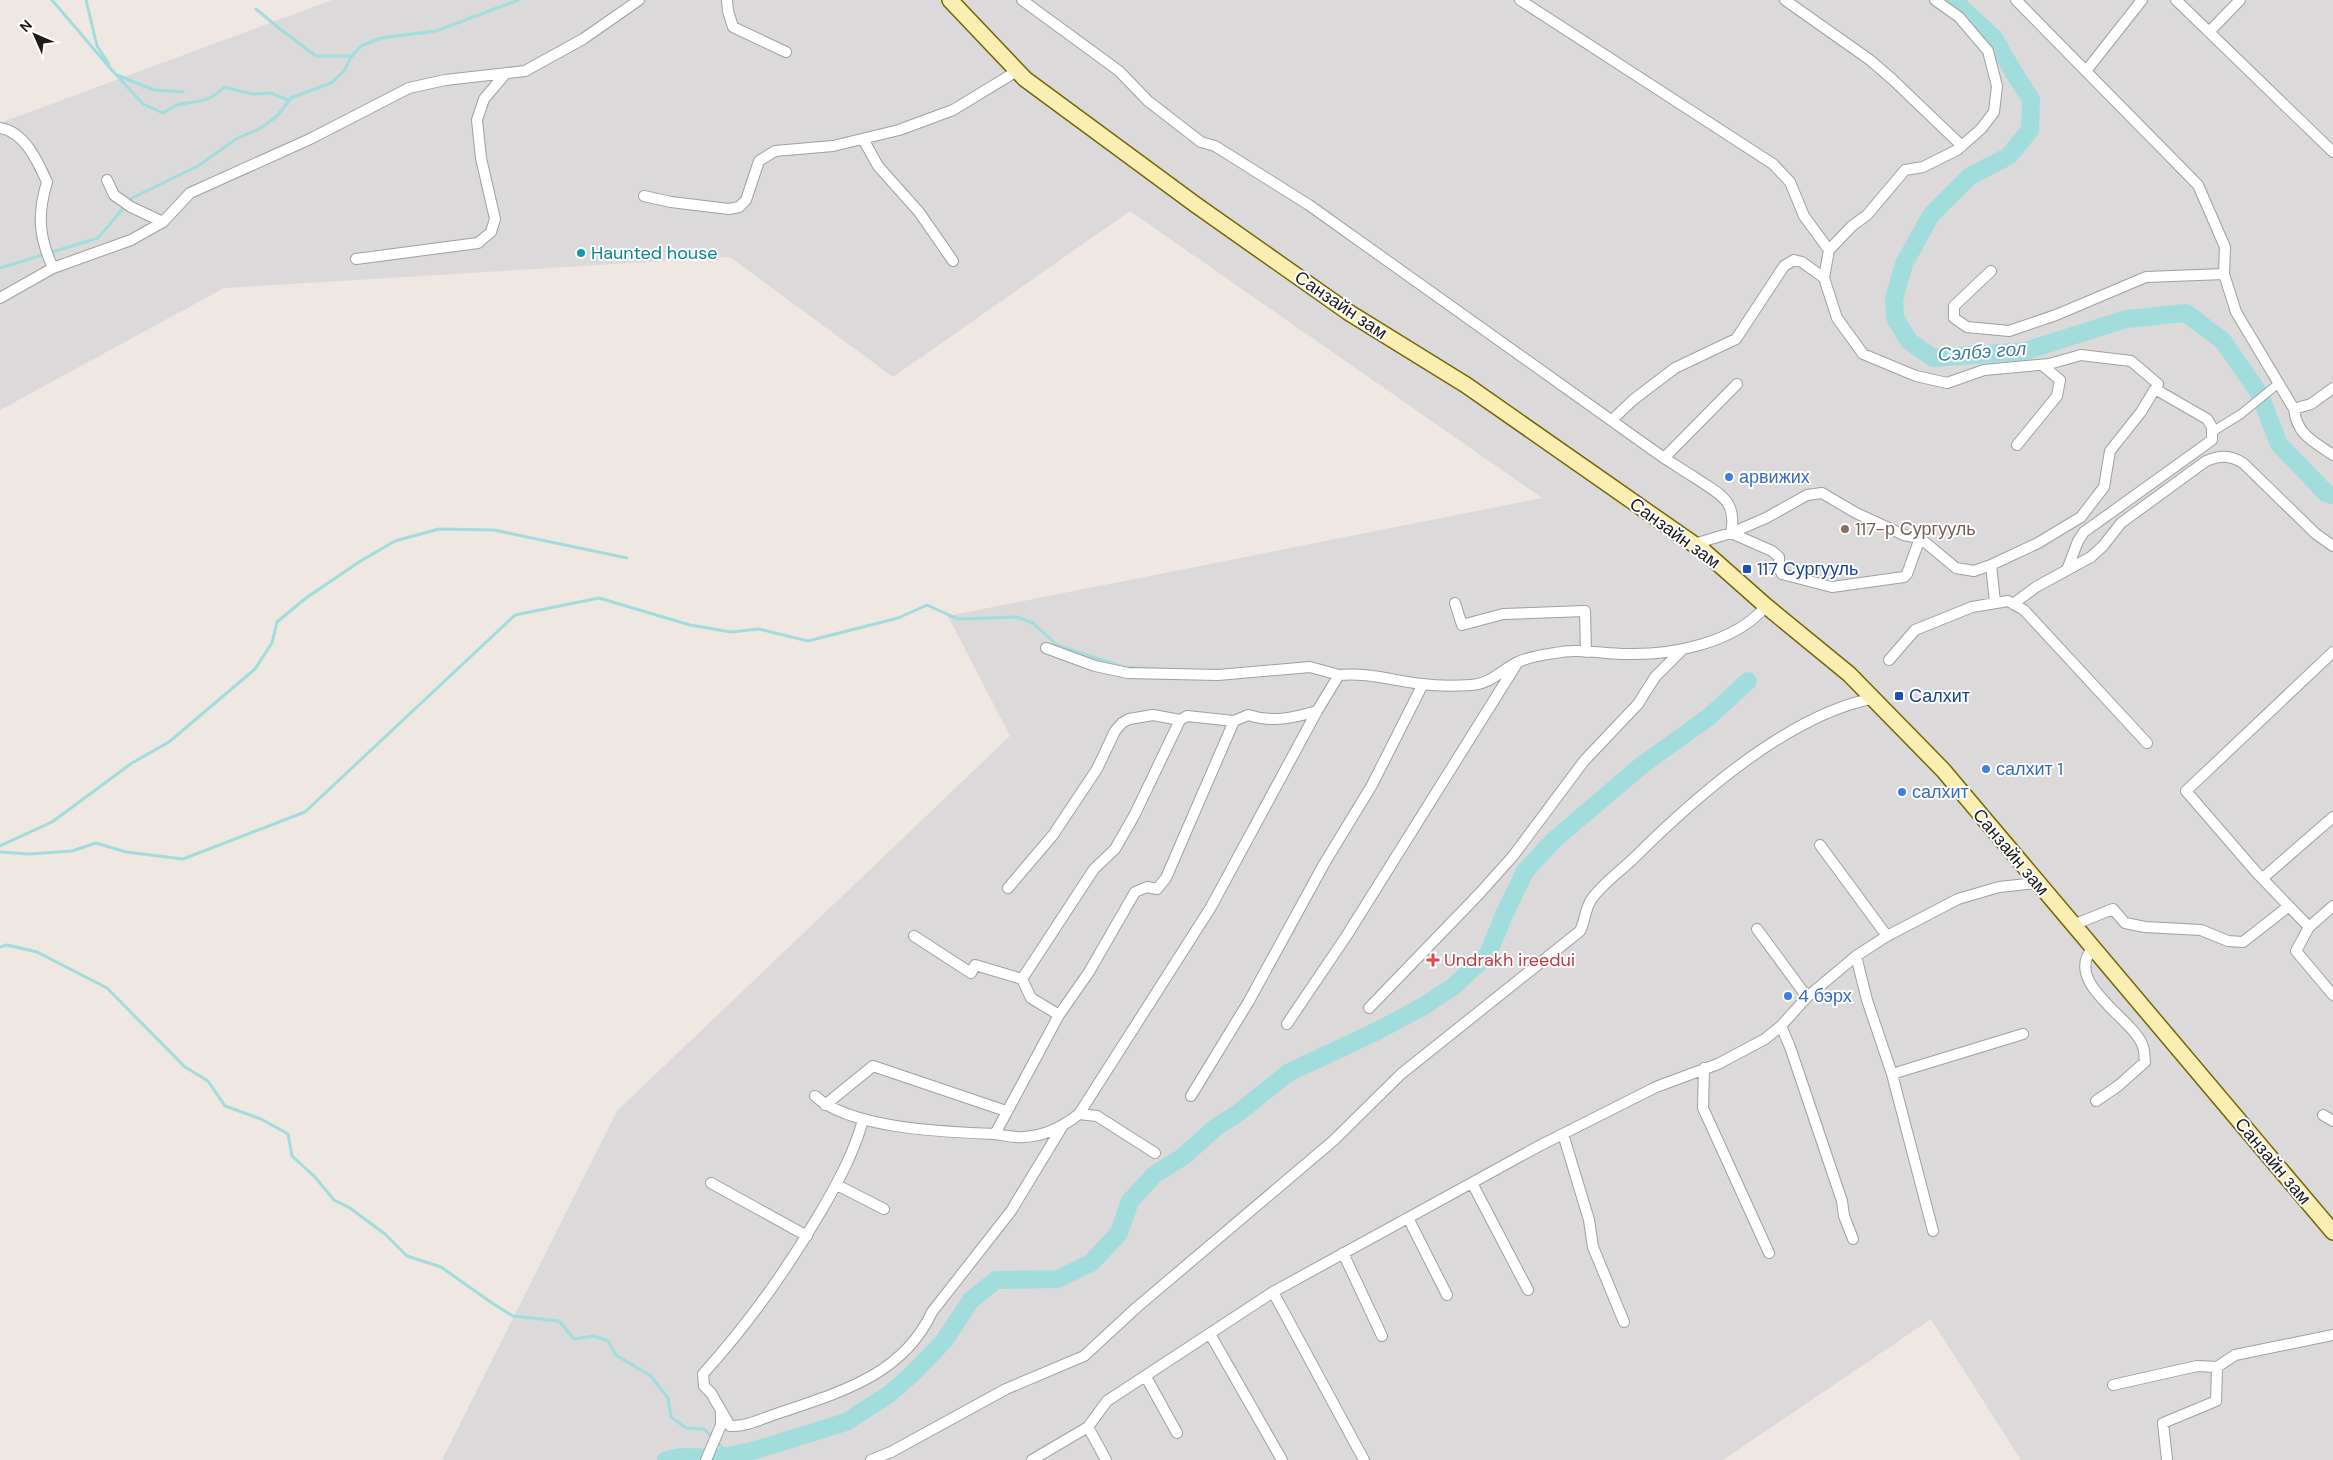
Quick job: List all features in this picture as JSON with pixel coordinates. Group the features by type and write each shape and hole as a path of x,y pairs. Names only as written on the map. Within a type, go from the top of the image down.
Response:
{"main road":[{"name":"Санзайн зам","path":"950,0 1024,79 1196,206 1340,306 1466,385 1694,544 1849,674 1875,698 1943,770 2092,949 2333,1232"}],"street":[{"path":"0,298 53,268 132,240 163,222 190,193 310,139 409,88 445,80 525,71 583,39 639,0"},
{"path":"727,0 733,27 786,52"},
{"path":"1022,0 1038,4 1119,71 1148,101 1201,142 1222,150 1309,205 1664,458 1720,492 1731,509 1734,521 1731,533"},
{"path":"1520,0 1773,164 1790,182 1804,216 1829,250"},
{"path":"1785,0 1870,60 1962,146"},
{"path":"1694,544 1731,533 1766,518 1807,495 1822,493 1856,513 1904,535 1920,538 1956,568 1974,571 2038,543 2081,517 2104,486 2110,451 2141,412 2158,384 2131,361 2081,354 2042,365 1984,370 1947,383 1916,376 1863,354 1837,318 1824,278 1829,250 1852,226 1868,215 1905,170 1923,166 1962,146 1981,130 1994,112 1997,86 1988,51 1959,17 1936,0"},
{"path":"2016,0 2198,185 2225,247 2224,274 2236,312 2294,409 2296,423 2302,432 2333,455"},
{"path":"2086,71 2142,0"},
{"path":"2176,0 2333,152"},
{"path":"2209,32 2240,0"},
{"path":"644,196 672,202 729,209 739,207 746,200 759,161 775,151 833,146 899,130 953,110 1017,71"},
{"path":"356,259 478,243 491,232 495,219 480,158 477,120 484,98 506,73"},
{"path":"0,128 15,133 38,160 47,182 40,204 44,248 53,268"},
{"path":"863,139 878,166 919,212 953,261"},
{"path":"107,180 114,195 131,207 163,222"},
{"path":"1612,420 1633,400 1675,368 1736,339 1784,266 1794,260 1802,262 1824,278"},
{"path":"1991,271 1954,306 1954,318 1967,327 2009,331 2056,315 2146,277 2224,274"},
{"path":"2017,445 2057,396 2060,380 2042,365"},
{"path":"2212,432 2241,414 2279,383"},
{"path":"1664,458 1737,384"},
{"path":"2294,409 2311,404 2333,388"},
{"path":"2067,570 2078,540 2084,532 2208,445 2212,440 2212,427 2207,419 2155,389"},
{"path":"2013,604 2036,587 2091,558 2121,523 2206,461 2221,456 2229,456 2243,463 2316,534 2333,546"},
{"path":"1731,533 1772,551 1779,557 1779,568 1782,574 1832,587 1904,577 1907,574 1920,538"},
{"path":"1991,565 1995,602"},
{"path":"1888,660 1915,630 1972,607 2008,601 2024,610 2147,743"},
{"path":"1455,603 1462,625 1503,614 1585,611 1586,652"},
{"path":"1046,648 1095,666 1128,673 1218,675 1310,667 1339,675 1353,673 1422,684 1472,685 1488,682 1518,662 1556,652 1628,654 1681,651 1732,633 1756,618 1766,606"},
{"path":"1368,1008 1485,888 1513,856 1584,761 1638,704 1655,677 1681,651"},
{"path":"2309,927 2186,791 2333,652"},
{"path":"1287,1024 1347,935 1518,662"},
{"path":"863,1120 837,1185 807,1236 770,1293 703,1374 704,1386 711,1393 730,1426 736,1426 848,1390 893,1364 926,1326 932,1312 1011,1211 1062,1127 1079,1114 1211,908 1317,710 1339,675"},
{"path":"1191,1096 1249,1001 1324,864 1372,785 1422,684"},
{"path":"871,1460 891,1452 1006,1388 1084,1356 1136,1308 1333,1141 1401,1074 1580,932 1591,900 1644,847 1705,793 1760,750 1833,710 1875,698"},
{"path":"1022,979 1094,869 1115,849 1135,814 1180,720 1186,716 1234,721 1248,715 1261,719 1286,720 1317,710"},
{"path":"1008,888 1053,835 1097,769 1115,731 1122,723 1129,719 1153,715 1180,720"},
{"path":"995,1134 1059,1016 1089,972 1135,892 1147,887 1157,889 1162,884 1234,721"},
{"path":"2263,878 2333,817"},
{"path":"1820,845 1886,936"},
{"path":"1032,1460 1088,1427 1107,1401 1273,1292 1563,1134 1656,1087 1718,1064 1753,1046 1781,1026 1807,997 1856,956 1886,936 1958,899 1999,887 2037,883"},
{"path":"2073,925 2113,909 2125,923 2145,927 2201,930 2228,941 2243,942 2289,906"},
{"path":"2332,991 2296,951 2309,927 2333,906"},
{"path":"1757,929 1807,997"},
{"path":"914,936 971,973 975,965 1022,979 1032,998 1059,1016"},
{"path":"2092,949 2087,954 2085,970 2095,991 2143,1045 2145,1062 2118,1086 2096,1101"},
{"path":"1856,956 1867,1000 1892,1074 1933,1231"},
{"path":"1781,1026 1790,1047 1836,1183 1852,1239"},
{"path":"1892,1074 2023,1034"},
{"path":"825,1106 873,1066 1006,1111"},
{"path":"1704,1068 1703,1108 1769,1253"},
{"path":"815,1096 825,1106 863,1120 947,1133 1024,1137 1062,1127"},
{"path":"1079,1114 1097,1116 1155,1154"},
{"path":"2323,1115 2333,1122"},
{"path":"1563,1134 1589,1220 1593,1247 1624,1322"},
{"path":"711,1183 807,1236"},
{"path":"1472,1183 1528,1290"},
{"path":"837,1185 884,1210"},
{"path":"1408,1218 1447,1296"},
{"path":"1343,1254 1382,1336"},
{"path":"1273,1292 1364,1460"},
{"path":"1210,1334 1282,1460"},
{"path":"2113,1385 2197,1366 2218,1367 2234,1355 2333,1335"},
{"path":"2168,1460 2163,1423 2216,1401 2218,1367"},
{"path":"1146,1377 1177,1433"},
{"path":"706,1460 721,1426 720,1411"},
{"path":"1088,1427 1106,1460"}],"shaded area":[{"path":"332,0 2333,0 2333,1460 2021,1460 1931,1319 1723,1460 442,1460 617,1111 1010,736 948,616 1542,498 1130,211 893,377 730,257 224,288 0,410 0,123"}],"waterway":[{"path":"52,0 143,104 163,113 177,105 207,99 224,87 253,94 271,93 288,100"},
{"path":"86,0 97,46 109,64"},
{"path":"0,268 98,238 132,198 198,166 236,139 261,128 277,116 291,98 331,83 344,71 351,57 361,46 381,38 436,31 518,0"},
{"name":"Сэлбэ гол","path":"1953,0 1994,38 2031,99 2030,130 2009,156 1970,176 1931,215 1904,264 1894,299 1895,318 1909,341 1933,358 2025,351 2126,319 2186,313 2223,341 2259,393 2279,444 2326,493 2333,495"},
{"path":"256,9 316,56 352,56"},
{"path":"117,75 154,90 183,92"},
{"path":"0,846 52,822 132,763 169,742 255,669 272,643 277,622 306,598 359,562 395,541 439,529 494,530 627,558"},
{"path":"0,852 29,854 72,851 96,843 126,852 183,859 305,812 515,615 599,598 690,625 731,632 759,629 808,641 898,618 927,605 958,619 1017,617 1033,623 1057,645 1123,667 1156,669"},
{"path":"666,1460 681,1457 719,1458 756,1450 846,1422 888,1395 910,1376 944,1341 971,1300 996,1280 1058,1279 1091,1263 1119,1233 1130,1201 1154,1175 1184,1156 1215,1128 1238,1113 1288,1073 1377,1031 1422,1007 1454,986 1488,954 1525,871 1554,840 1642,765 1710,716 1748,681"},
{"path":"0,947 7,945 37,952 107,988 185,1067 208,1081 225,1106 261,1119 288,1134 292,1156 315,1177 334,1200 350,1208 385,1234 407,1256 441,1267 513,1316 559,1321 574,1339 594,1336 608,1341 616,1355 651,1376 668,1398 671,1417 686,1428 704,1429 731,1456"}],"place":[{"name":"Haunted house","path":"581,253"},
{"name":"арвижих","path":"1729,477"},
{"name":"117-р Сургууль","path":"1845,529"},
{"name":"117 Сургууль","path":"1747,569"},
{"name":"Салхит","path":"1899,696"},
{"name":"салхит 1","path":"1986,769"},
{"name":"салхит","path":"1902,792"},
{"name":"Undrakh ireedui","path":"1433,960"},
{"name":"4 бэрх","path":"1788,996"}]}
